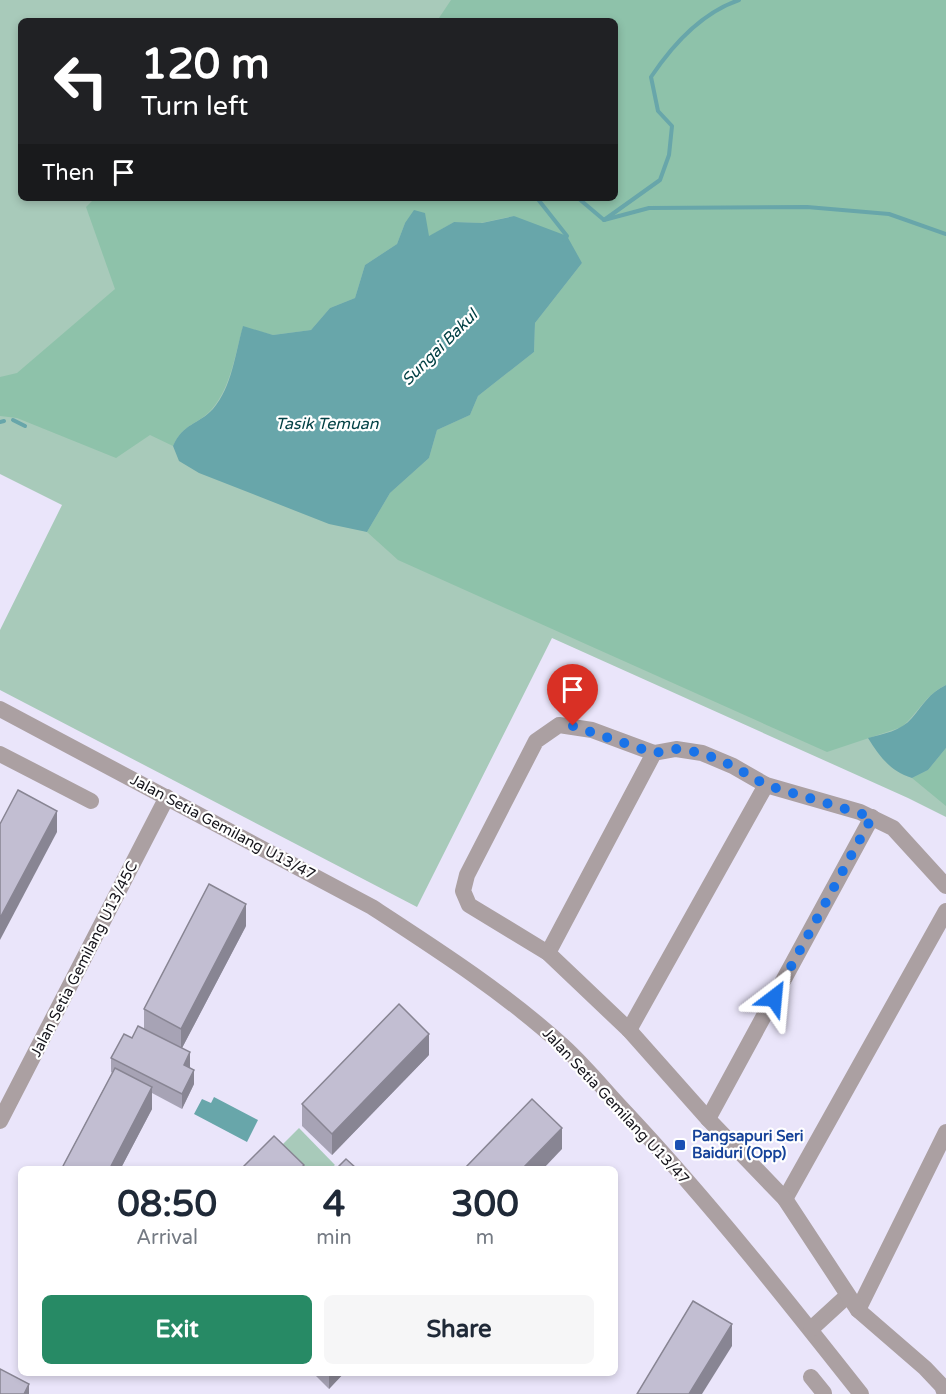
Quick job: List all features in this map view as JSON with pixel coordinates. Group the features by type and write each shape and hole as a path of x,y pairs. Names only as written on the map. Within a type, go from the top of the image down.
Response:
{"street":[{"name":"Jalan Setia Gemilang U13/47","path":"0,709 372,907 434,947 526,1014 565,1048 674,1165 811,1329 861,1394"},
{"path":"945,1388 858,1310 785,1199 708,1119 629,1030 548,953 495,923 469,905 463,891 467,875 536,741 559,725 573,726 654,753 676,749 702,753 733,766 766,785 872,817 893,828 946,886"},
{"path":"548,953 654,753"},
{"path":"0,754 92,801"},
{"path":"629,1030 766,785"},
{"name":"Jalan Setia Gemilang U13/45C","path":"0,1121 168,797"},
{"path":"708,1119 872,817"},
{"path":"785,1199 946,911"},
{"path":"858,1310 946,1132"},
{"path":"811,1329 847,1296"},
{"path":"812,1377 824,1394"}],"shaded area":[{"path":"0,0 946,0 946,817 552,638 417,907 0,690 0,630 62,505 0,474"},
{"path":"451,0 946,0 946,685 928,699 902,727 827,752 398,560 367,532 390,493 429,458 437,430 470,415 478,396 534,352 535,323 582,263 514,216 481,223 454,222 428,237 405,223 397,244 365,265 355,298 330,308 311,330 273,335 243,327 224,391 212,409 186,428 173,446 150,435 116,458 17,418 0,416 0,377 17,373 115,289 86,207 92,201 618,201 618,18 439,18"},
{"path":"946,748 946,806 912,778 928,770"},
{"path":"299,1128 335,1165 293,1166 277,1150"}],"water":[{"name":"Tasik Temuan","path":"414,210 425,213 429,236 454,222 482,223 514,216 567,236 582,263 535,323 534,352 478,396 470,415 437,430 429,458 390,493 367,532 329,524 199,473 179,461 173,446 186,428 213,409 225,391 243,326 273,335 311,330 330,308 355,298 365,265 397,244 405,223"},
{"path":"946,685 946,748 928,770 912,778 904,775 886,762 868,738 903,726 931,696"},
{"path":"214,1097 258,1120 247,1142 194,1114 202,1099 211,1103"}],"building":[{"path":"18,790 57,811 0,918 0,824"},
{"path":"209,884 246,904 181,1029 144,1009"},
{"path":"399,1004 429,1034 332,1134 302,1104"},
{"path":"138,1026 190,1052 184,1065 194,1070 182,1094 111,1058 124,1034 132,1038"},
{"path":"115,1068 152,1087 111,1166 63,1166"},
{"path":"532,1099 562,1128 525,1166 467,1166"},
{"path":"274,1136 304,1165 303,1166 244,1166"},
{"path":"346,1159 354,1166 339,1166"},
{"path":"693,1301 732,1324 689,1394 637,1394"},
{"path":"0,1369 29,1384 24,1394 0,1394"}],"waterway":[{"name":"Sungai Bakul","path":"582,201 604,220 660,180 669,155 672,126 658,111 651,77 678,42 700,21 739,0"},
{"name":"Sungai Bakul","path":"539,201 567,236 564,240"},
{"path":"604,220 649,208 807,207 889,214 946,234"},
{"name":"Sungai Bakul","path":"13,420 25,426"},
{"name":"Sungai Bakul","path":"0,422 4,421"}],"place":[{"name":"Pangsapuri Seri Baiduri (Opp)","path":"680,1145"}],"route":[{"path":"573,726 592,730 637,749 654,753 676,749 702,753 733,766 766,785 872,817 774,998"}]}
